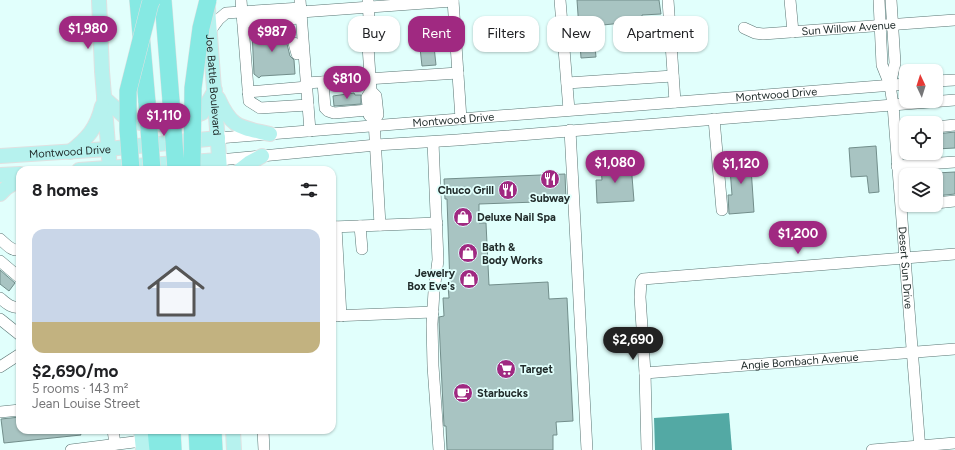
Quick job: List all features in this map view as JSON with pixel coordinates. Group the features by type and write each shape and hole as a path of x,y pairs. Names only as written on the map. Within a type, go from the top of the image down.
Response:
{"highway":[{"path":"138,0 152,166"},
{"path":"131,166 128,129 128,91 152,0"},
{"path":"163,0 176,166"},
{"path":"192,166 193,88 201,28 207,0"},
{"path":"156,434 158,450"},
{"path":"172,434 173,450"},
{"path":"196,434 198,450"},
{"path":"213,434 214,450"}],"main road":[{"path":"99,0 104,98 110,166"},
{"name":"Joe Battle Boulevard","path":"207,0 220,165"},
{"path":"104,98 124,116 140,123 150,125 172,123 202,113 215,90"},
{"path":"215,90 223,108 233,122 240,127 270,134"},
{"path":"70,152 84,141 91,133 99,119 104,98"},
{"name":"Montwood Drive","path":"0,156 108,149 218,138"},
{"path":"245,166 262,156"},
{"name":"Montwood Drive","path":"192,166 220,165"},
{"name":"Montwood Drive","path":"0,175 16,174"},
{"path":"0,194 16,182"},
{"path":"233,434 234,450"}],"street":[{"path":"241,0 249,101 260,108 308,105"},
{"path":"210,31 219,19 226,13 242,17 298,20 368,4 453,0 461,119"},
{"path":"560,0 569,110"},
{"path":"668,0 675,102"},
{"path":"790,0 793,32"},
{"name":"Desert Sun Drive","path":"879,0 882,64 890,85 893,105 899,178"},
{"name":"Desert Sun Drive","path":"890,85 895,63 891,0"},
{"path":"368,4 370,36 368,46 371,91 367,97 369,115 375,123"},
{"path":"298,20 297,54 308,105 310,131"},
{"path":"298,20 304,86"},
{"name":"Sun Willow Avenue","path":"744,28 755,33 763,34 955,20"},
{"path":"248,92 304,86 322,82 458,73"},
{"path":"566,83 673,76"},
{"path":"943,81 955,80"},
{"path":"322,82 325,108 328,112 368,110"},
{"name":"Montwood Drive","path":"218,138 310,131 375,123 461,119 899,84"},
{"path":"371,91 376,96 378,115 375,123 380,225"},
{"name":"Montwood Drive","path":"220,165 262,156 376,145 433,142 955,100"},
{"path":"714,119 722,210"},
{"path":"943,126 955,125"},
{"path":"570,130 587,450"},
{"path":"433,142 438,260 433,312 433,366 439,450"},
{"path":"897,166 916,161 955,162"},
{"path":"943,202 955,201"},
{"name":"Desert Sun Drive","path":"903,212 904,258 920,448"},
{"path":"336,227 436,223"},
{"path":"360,226 362,248"},
{"path":"0,239 16,251"},
{"path":"647,450 645,373 640,298 641,282 643,279 955,254"},
{"path":"0,261 16,275"},
{"path":"336,291 337,316 433,312"},
{"path":"0,298 16,308"},
{"path":"0,319 16,332"},
{"name":"Angie Bombach Avenue","path":"645,373 955,349"},
{"path":"0,367 16,357"},
{"path":"0,412 16,410"},
{"path":"114,434 115,444"},
{"path":"263,434 264,450"},
{"path":"70,450 142,440"},
{"path":"872,450 920,448 955,443"}],"water":[{"path":"729,413 732,450 655,450 654,418"}],"building":[{"path":"577,0 659,0 661,14 642,16 613,16 613,24 605,25 605,16 578,16"},
{"path":"292,29 292,35 295,36 289,38 287,44 290,56 294,60 295,74 261,76 259,78 254,74 252,31"},
{"path":"420,52 435,52 436,65 422,66"},
{"path":"581,52 596,52 596,57 581,58"},
{"path":"354,93 355,95 361,95 361,104 334,106 333,96"},
{"path":"955,132 955,148 943,149 943,133"},
{"path":"876,146 879,192 869,193 867,176 851,177 849,148"},
{"path":"750,153 754,212 729,214 728,195 732,195 729,155"},
{"path":"631,164 634,201 597,203 596,180 602,180 601,166"},
{"path":"955,172 955,194 943,195 943,173"},
{"name":"Target","path":"565,174 566,201 479,204 479,223 486,223 489,285 548,282 549,299 567,298 573,421 556,422 557,435 553,435 553,450 447,450 446,426 444,426 439,322 439,317 444,316 443,298 449,298 448,286 450,286 447,199 445,199 444,179"},
{"path":"0,270 15,283 9,291 0,284"},
{"path":"16,417 16,434 81,435 4,443 1,419"}],"place":[{"name":"Subway","path":"550,179"},
{"name":"Chuco Grill","path":"508,190"},
{"name":"Deluxe Nail Spa","path":"463,217"},
{"name":"Bath & Body Works","path":"468,253"},
{"name":"Jewelry Box Eve's","path":"469,279"},
{"name":"Target","path":"506,369"},
{"name":"Starbucks","path":"463,393"}]}
